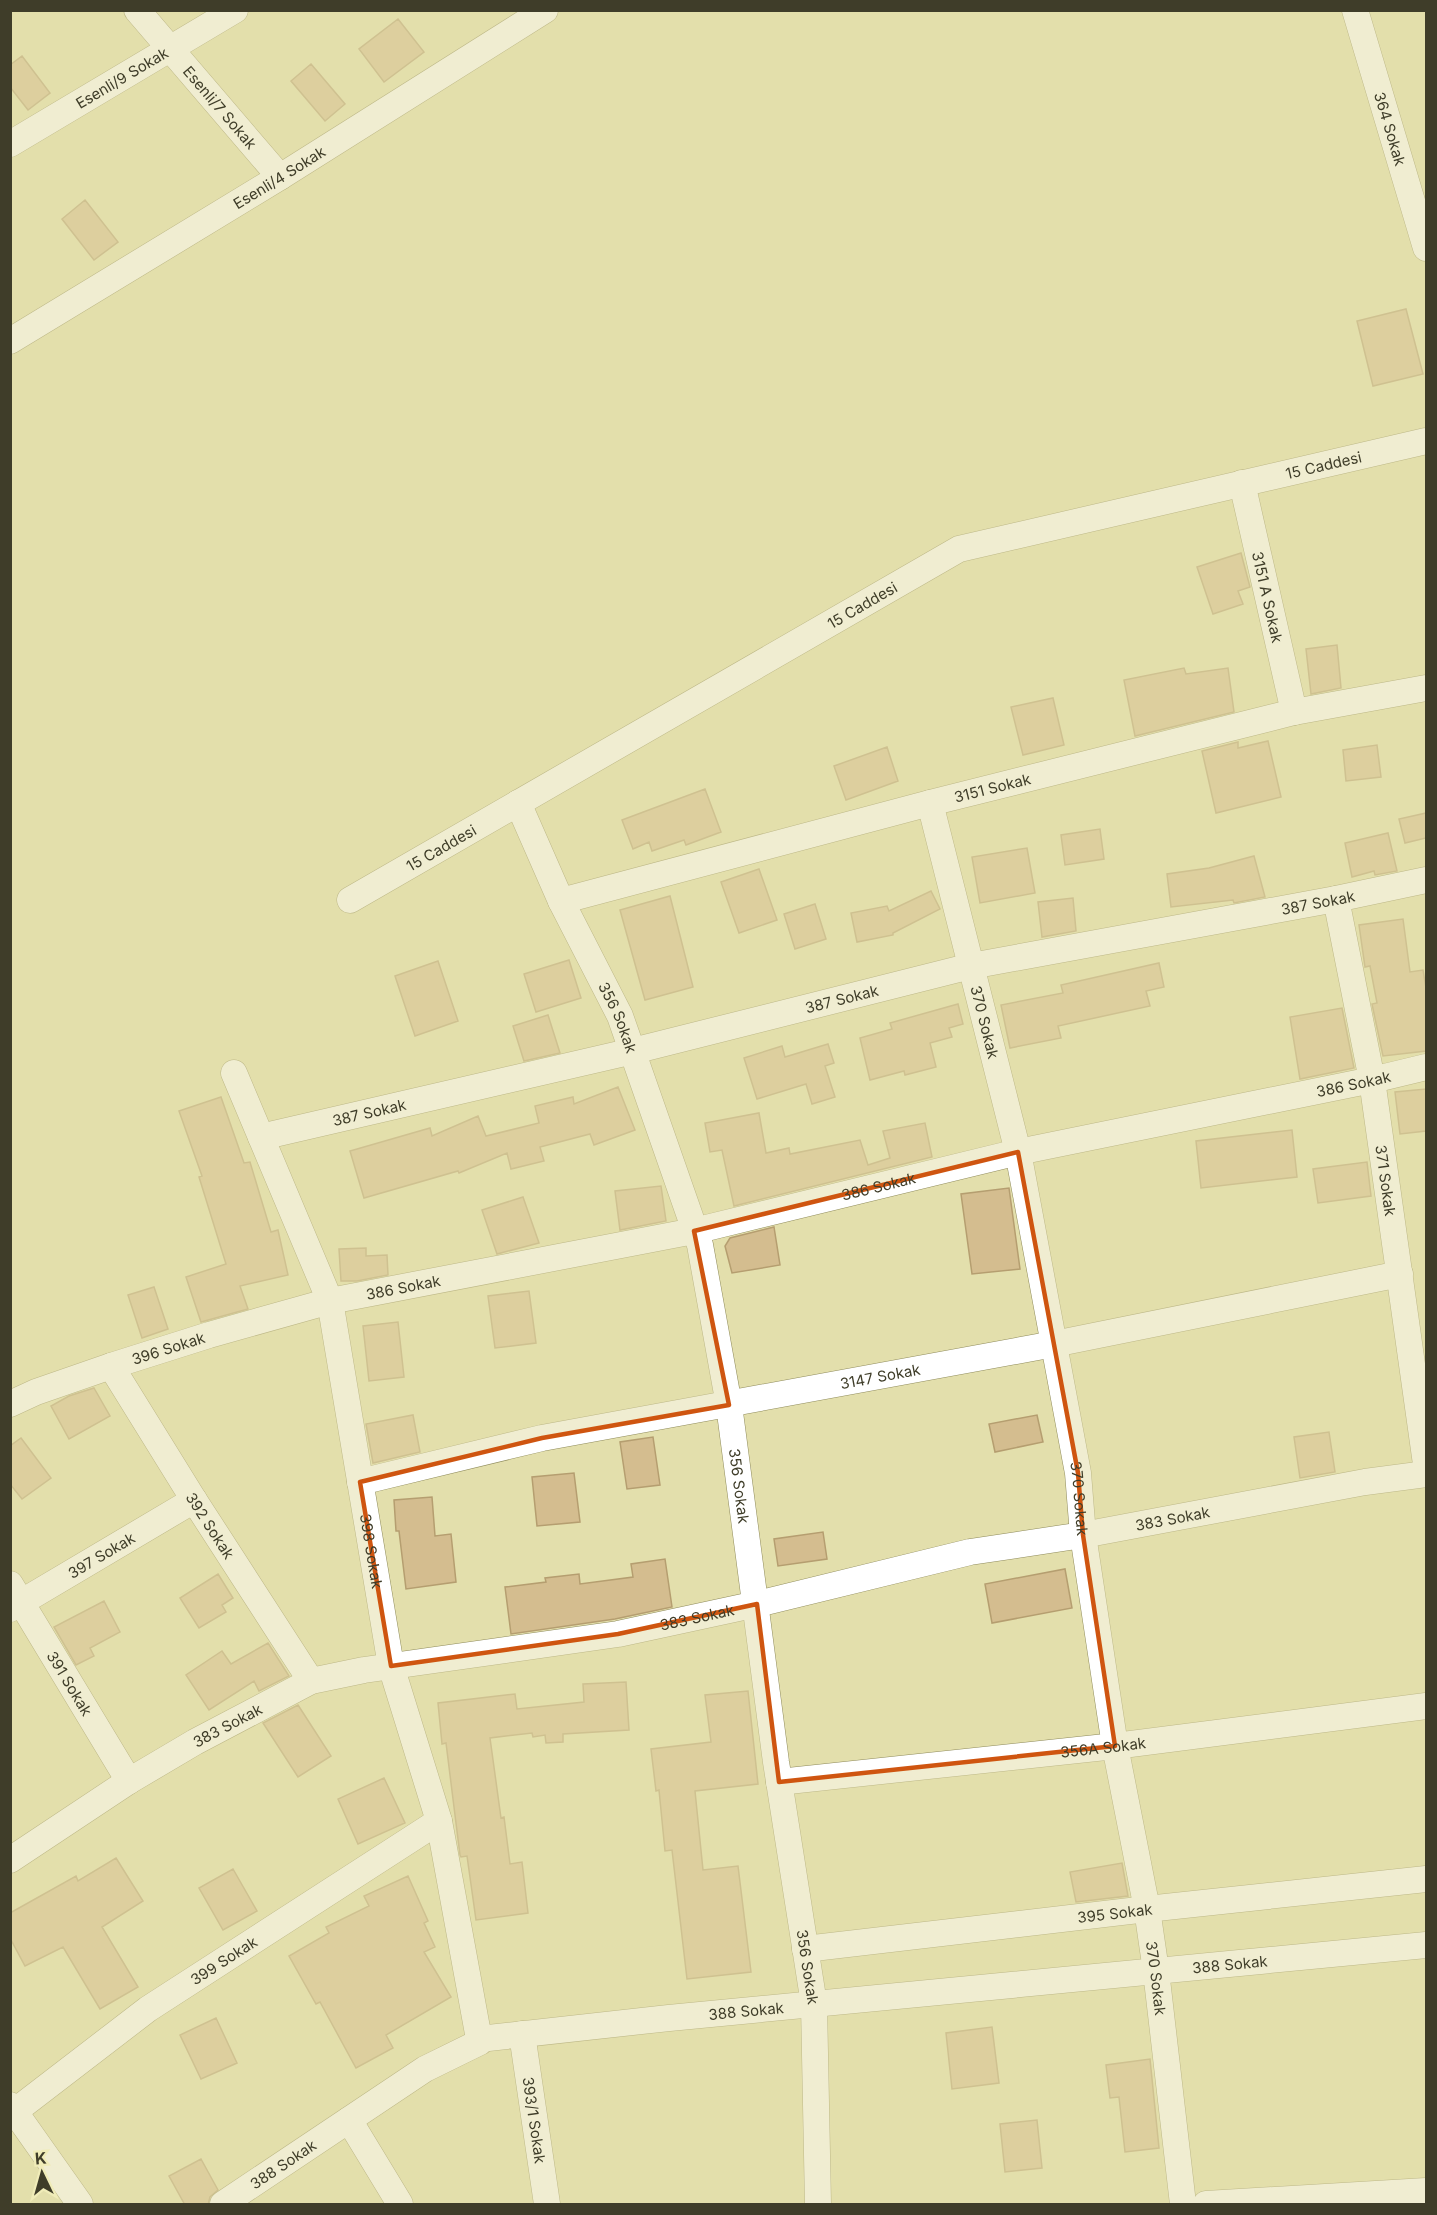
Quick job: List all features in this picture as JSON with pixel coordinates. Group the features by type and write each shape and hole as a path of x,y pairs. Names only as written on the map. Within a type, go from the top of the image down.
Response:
{"street":[{"name":"Esenli/7 Sokak","path":"136,10 280,177"},
{"name":"Esenli/9 Sokak","path":"10,144 235,10"},
{"name":"Esenli/4 Sokak","path":"10,341 280,177 545,10"},
{"name":"364 Sokak","path":"1355,10 1424,232"},
{"name":"15 Caddesi","path":"350,900 959,549 1426,441"},
{"name":"3151 A Sokak","path":"1242,483 1294,711"},
{"name":"3151 Sokak","path":"561,902 930,803 1294,711 1426,688"},
{"name":"356 Sokak","path":"519,803 561,902 620,1016 700,1245 729,1405 779,1782 813,2004 818,2205"},
{"name":"370 Sokak","path":"930,803 1018,1152 1078,1473 1083,1535 1115,1746 1147,1908 1183,2205"},
{"name":"387 Sokak","path":"261,1137 633,1051 971,966 1336,899 1426,880"},
{"name":"371 Sokak","path":"1336,899 1372,1080 1426,1464"},
{"name":"386 Sokak","path":"330,1300 694,1231 1018,1152 1426,1067"},
{"name":"398 Sokak","path":"234,1073 330,1300 391,1666 439,1821 479,2039"},
{"name":"3147 Sokak","path":"360,1482 542,1438 1054,1344 1400,1274"},
{"name":"396 Sokak","path":"10,1404 36,1392 111,1366 330,1300"},
{"name":"392 Sokak","path":"111,1366 311,1682"},
{"name":"383 Sokak","path":"10,1860 129,1781 195,1742 311,1682 391,1666 618,1634 757,1604 970,1552 1083,1535 1365,1482 1426,1474"},
{"name":"397 Sokak","path":"14,1598 194,1500"},
{"name":"391 Sokak","path":"14,1598 129,1781"},
{"name":"356A Sokak","path":"779,1782 1115,1746 1426,1706"},
{"name":"399 Sokak","path":"12,2111 148,2009 439,1821"},
{"name":"395 Sokak","path":"805,1949 1147,1908 1426,1879"},
{"name":"388 Sokak","path":"223,2205 425,2069 480,2042 479,2039 813,2004 1426,1945"},
{"name":"393/1 Sokak","path":"522,2034 547,2205"},
{"path":"12,2111 80,2205"},
{"path":"349,2120 400,2205"},
{"path":"1206,2205 1426,2191"}],"highlighted area":[{"path":"1018,1152 1078,1473 1083,1535 1115,1746 779,1782 757,1604 618,1634 391,1666 360,1482 542,1438 729,1405 694,1231"}],"building":[{"path":"398,19 424,52 384,82 359,49"},
{"path":"22,56 50,93 28,110 10,87 10,65"},
{"path":"311,64 345,104 325,121 291,81"},
{"path":"85,200 118,242 94,260 62,219"},
{"path":"1406,309 1423,374 1373,386 1357,321"},
{"path":"1241,553 1250,587 1238,591 1243,604 1213,614 1197,567"},
{"path":"1337,645 1341,688 1311,694 1306,649"},
{"path":"1184,668 1186,674 1228,668 1234,712 1135,736 1124,680"},
{"path":"1053,698 1064,745 1023,755 1011,707"},
{"path":"1268,741 1281,797 1216,813 1202,751 1238,742 1238,748"},
{"path":"1377,745 1381,777 1346,781 1343,750"},
{"path":"887,747 898,781 846,800 834,766"},
{"path":"705,789 721,832 686,845 684,840 652,851 649,842 633,849 622,820"},
{"path":"1426,813 1426,838 1405,843 1399,819"},
{"path":"1100,829 1104,859 1065,865 1061,835"},
{"path":"1388,833 1397,871 1375,875 1374,871 1352,877 1345,843"},
{"path":"1027,848 1035,893 980,903 972,857"},
{"path":"1254,856 1265,897 1234,903 1233,900 1171,907 1167,874 1209,868"},
{"path":"759,869 777,920 739,933 721,882"},
{"path":"931,891 940,909 893,935 857,942 851,913 887,906 889,911"},
{"path":"670,896 693,987 645,1000 620,910"},
{"path":"1073,898 1076,931 1042,937 1038,902"},
{"path":"815,904 826,939 795,949 784,914"},
{"path":"1403,919 1410,972 1423,970 1426,988 1426,1051 1383,1056 1372,1004 1377,1003 1370,966 1365,967 1359,925"},
{"path":"569,960 581,998 536,1012 524,974"},
{"path":"438,961 458,1021 415,1036 395,976"},
{"path":"1159,963 1164,987 1146,991 1150,1006 1058,1026 1061,1038 1010,1048 1001,1005 1063,993 1061,985"},
{"path":"958,1004 963,1024 949,1028 952,1037 930,1043 936,1067 905,1075 904,1071 870,1080 860,1038 892,1029 890,1023"},
{"path":"1342,1008 1354,1068 1300,1079 1290,1017"},
{"path":"548,1015 560,1053 524,1061 513,1026"},
{"path":"828,1044 834,1063 825,1066 835,1097 812,1104 806,1084 757,1099 744,1058 782,1046 785,1057"},
{"path":"618,1087 635,1130 594,1145 590,1134 540,1147 544,1161 511,1169 507,1153 459,1173 458,1171 364,1198 350,1151 430,1128 432,1136 478,1116 486,1136 539,1123 535,1106 573,1097 574,1104"},
{"path":"1426,1089 1426,1131 1400,1134 1395,1092"},
{"path":"221,1097 244,1163 250,1162 271,1232 278,1230 288,1275 240,1286 248,1309 201,1322 186,1277 226,1264 199,1177 202,1176 179,1111"},
{"path":"759,1113 766,1153 789,1148 790,1154 860,1140 868,1165 890,1158 883,1131 925,1123 932,1157 734,1206 722,1150 710,1152 705,1123"},
{"path":"1292,1130 1297,1177 1201,1188 1196,1141"},
{"path":"1367,1162 1371,1196 1318,1203 1313,1169"},
{"path":"661,1186 666,1221 620,1230 615,1191"},
{"path":"1009,1188 1020,1269 972,1274 961,1194"},
{"path":"523,1197 539,1243 497,1254 482,1210"},
{"path":"774,1227 780,1265 732,1273 725,1246 730,1238"},
{"path":"366,1248 366,1256 387,1255 388,1275 357,1281 341,1281 339,1249"},
{"path":"154,1287 168,1329 142,1338 128,1295"},
{"path":"529,1291 536,1343 495,1348 488,1296"},
{"path":"398,1322 404,1377 369,1381 363,1326"},
{"path":"94,1388 110,1416 69,1439 51,1406 69,1396"},
{"path":"413,1415 420,1452 373,1463 366,1424"},
{"path":"1037,1415 1043,1442 995,1452 989,1424"},
{"path":"1329,1432 1335,1472 1300,1478 1294,1437"},
{"path":"653,1437 660,1485 627,1489 620,1442"},
{"path":"21,1438 51,1478 22,1499 10,1484 10,1446"},
{"path":"574,1473 580,1522 537,1526 532,1477"},
{"path":"432,1497 435,1536 451,1534 456,1582 406,1589 399,1531 396,1531 394,1500"},
{"path":"823,1532 827,1559 778,1566 774,1539"},
{"path":"665,1559 672,1607 615,1619 511,1634 505,1587 546,1582 545,1578 579,1574 580,1584 633,1577 631,1564"},
{"path":"1065,1569 1072,1608 992,1623 985,1584"},
{"path":"218,1574 233,1598 222,1605 226,1612 199,1628 180,1598"},
{"path":"104,1601 120,1632 90,1648 94,1656 76,1665 54,1627"},
{"path":"268,1643 289,1676 259,1691 254,1681 209,1710 186,1675 222,1651 231,1664"},
{"path":"626,1682 629,1730 563,1734 563,1742 546,1743 545,1735 533,1737 532,1733 490,1738 510,1864 522,1862 528,1913 476,1920 467,1856 461,1857 460,1855 446,1743 442,1744 438,1703 515,1694 517,1709 584,1702 583,1684"},
{"path":"748,1691 758,1784 695,1791 703,1870 738,1866 751,1972 687,1979 672,1850 665,1851 659,1790 656,1791 651,1749 711,1742 705,1695"},
{"path":"298,1705 331,1756 298,1777 263,1723"},
{"path":"384,1778 405,1823 358,1844 338,1799"},
{"path":"116,1858 143,1901 102,1927 138,1987 100,2009 63,1947 25,1966 10,1938 10,1913 76,1876 78,1881"},
{"path":"1122,1863 1128,1896 1076,1902 1070,1872"},
{"path":"233,1869 257,1911 223,1930 199,1888"},
{"path":"408,1876 428,1921 424,1923 435,1947 424,1952 451,1997 386,2035 393,2048 356,2068 320,2002 316,2004 289,1956 329,1933 326,1927 369,1906 364,1896"},
{"path":"216,2018 237,2063 201,2079 180,2035"},
{"path":"992,2027 999,2083 952,2089 946,2033"},
{"path":"1150,2059 1159,2148 1125,2152 1119,2097 1110,2098 1106,2065"},
{"path":"1037,2120 1042,2168 1005,2172 1000,2124"},
{"path":"201,2159 218,2190 210,2197 208,2205 185,2205 169,2176"}]}
